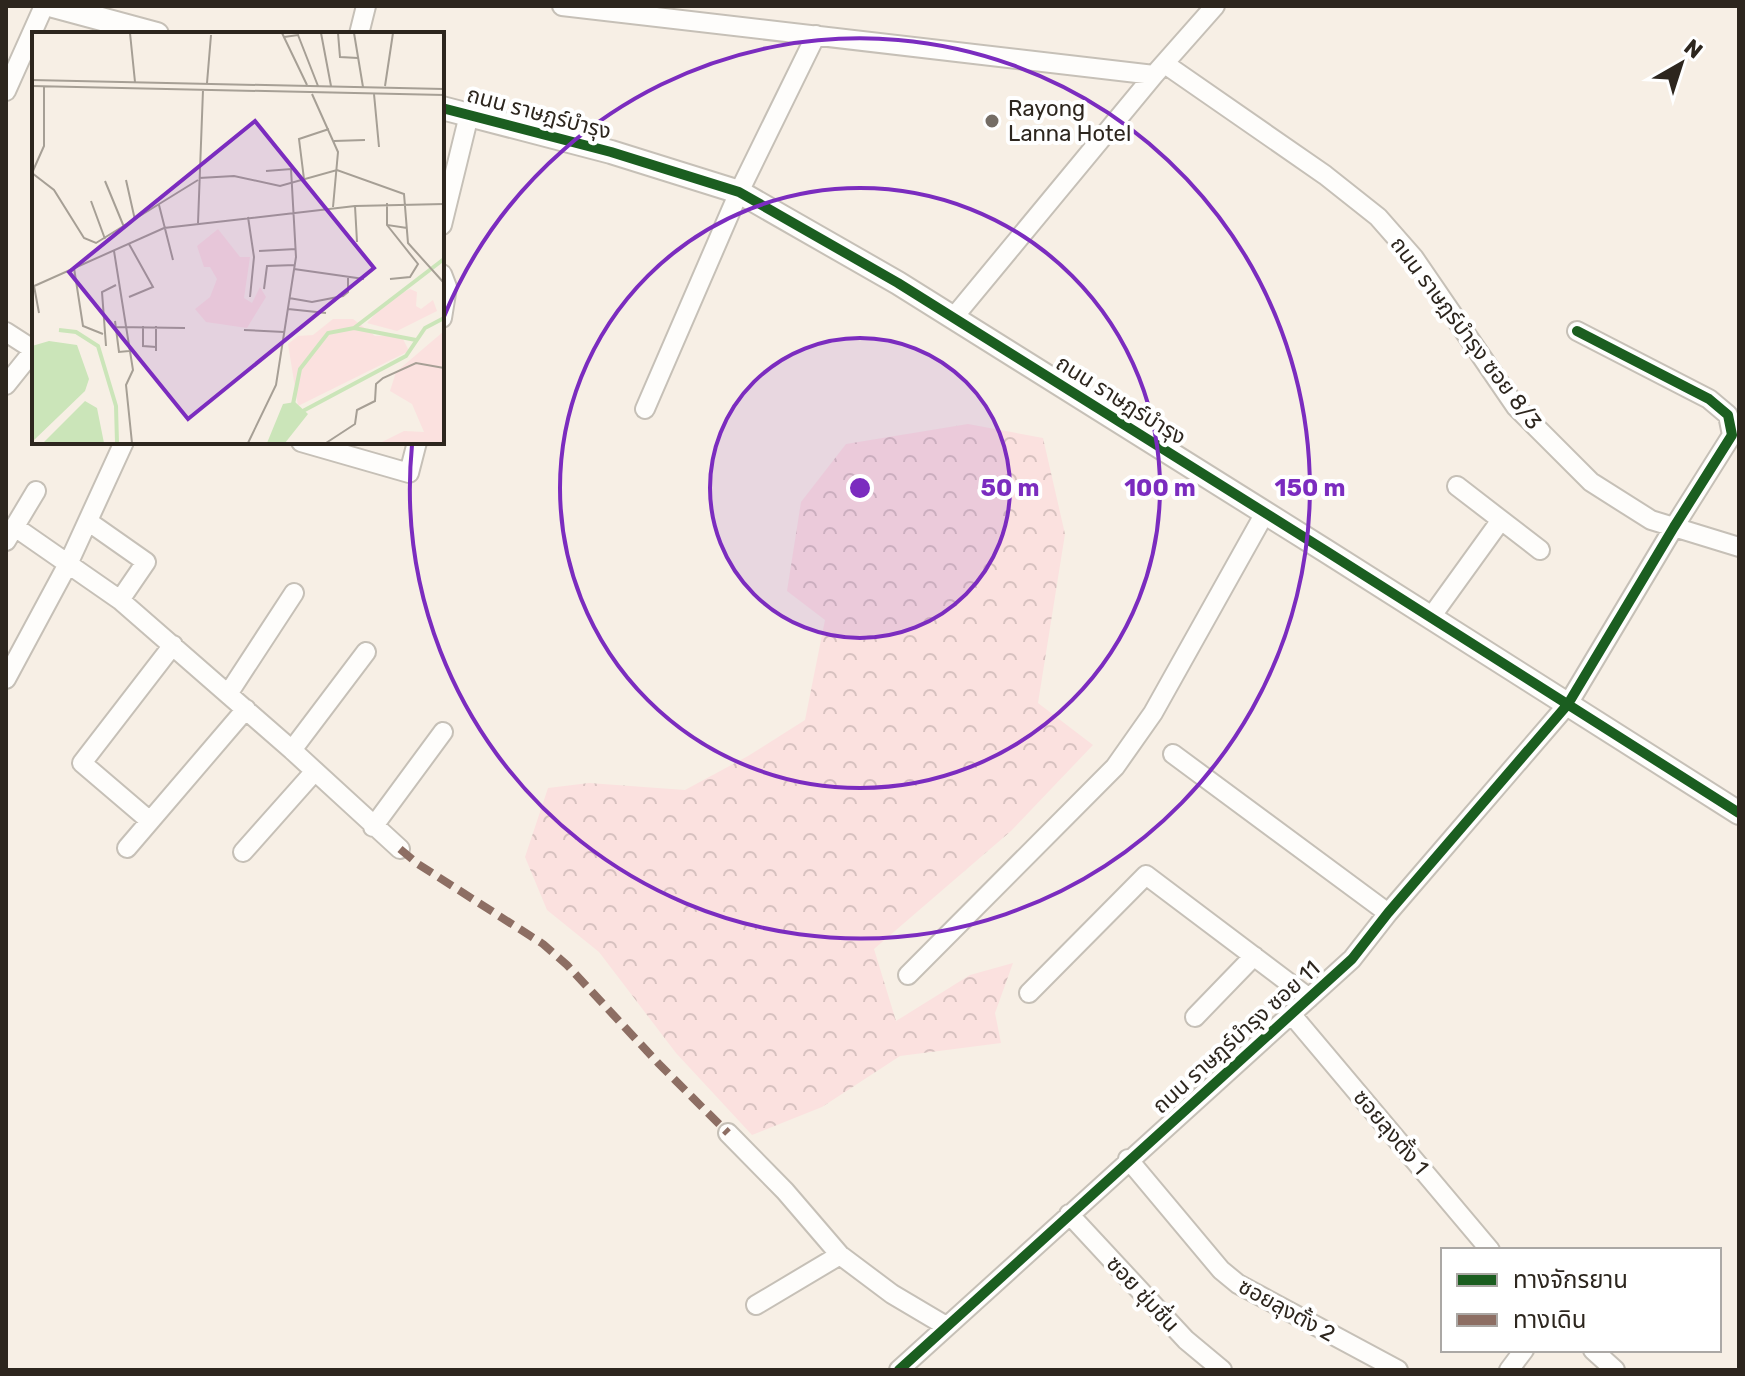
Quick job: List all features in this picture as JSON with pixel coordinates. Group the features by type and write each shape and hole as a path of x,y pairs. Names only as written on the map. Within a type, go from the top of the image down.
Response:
{"street":[{"path":"32,32 44,6"},
{"path":"53,6 102,27 141,32"},
{"path":"360,32 366,6"},
{"path":"562,6 613,9 816,35 1160,70"},
{"path":"953,318 1215,6"},
{"path":"6,91 32,33"},
{"path":"645,409 739,192 816,35"},
{"name":"ถนน ราษฎร์บำรุง ซอย 8/3","path":"1160,70 1325,175 1378,217 1414,258 1516,407 1591,482 1651,520 1739,547"},
{"name":"ถนน ราษฎร์บำรุง","path":"444,109 611,152 739,192 953,318 1739,813"},
{"path":"444,217 469,115"},
{"path":"444,279 447,287 444,306"},
{"name":"ถนน ราษฎร์บำรุง ซอย 11","path":"899,1370 1352,959 1568,704 1732,435 1728,415 1709,399 1577,331"},
{"path":"6,332 32,349"},
{"path":"6,385 32,352"},
{"path":"6,679 89,522 123,444"},
{"path":"308,444 409,473 416,444"},
{"path":"1457,486 1540,550"},
{"path":"36,491 10,534 69,562 120,600 400,849"},
{"path":"908,975 1115,767 1153,713 1265,513"},
{"path":"1431,617 1501,520"},
{"path":"89,522 146,562 120,600"},
{"path":"228,694 294,593"},
{"path":"150,821 82,763 173,645"},
{"path":"292,750 366,652"},
{"path":"127,848 246,709"},
{"path":"373,827 443,732"},
{"path":"1173,754 1388,913"},
{"path":"243,852 315,771"},
{"path":"1029,993 1146,875 1309,998"},
{"path":"1195,1017 1254,956"},
{"name":"ซอยลุงตั้ง 1","path":"1292,1015 1488,1248"},
{"path":"728,1133 785,1191 840,1255 892,1294 946,1326"},
{"name":"ซอยลุงตั้ง 2","path":"1128,1159 1221,1270 1238,1284 1398,1370"},
{"name":"ซอย ชุ่มชื่น","path":"1069,1214 1186,1340 1222,1370"},
{"path":"756,1305 840,1255"},
{"path":"1509,1370 1522,1352"},
{"path":"1595,1352 1615,1370"}],"green space":[{"path":"968,424 1043,438 1065,534 1038,703 1093,745 1011,831 874,949 896,1021 970,975 1013,963 995,1013 1001,1043 900,1056 822,1107 752,1135 676,1053 599,952 547,910 525,857 548,788 589,783 685,790 805,720 825,620 787,591 801,502 846,444"}],"marked path":[{"path":"400,849 418,864 543,944 567,965 728,1133"}],"cycle path":[{"path":"444,109 611,152 739,192 898,283 1739,813"},
{"path":"899,1370 1352,959 1568,704 1732,435 1728,415 1709,399 1577,331"}],"place":[{"name":"Rayong Lanna Hotel","path":"992,121"}]}
